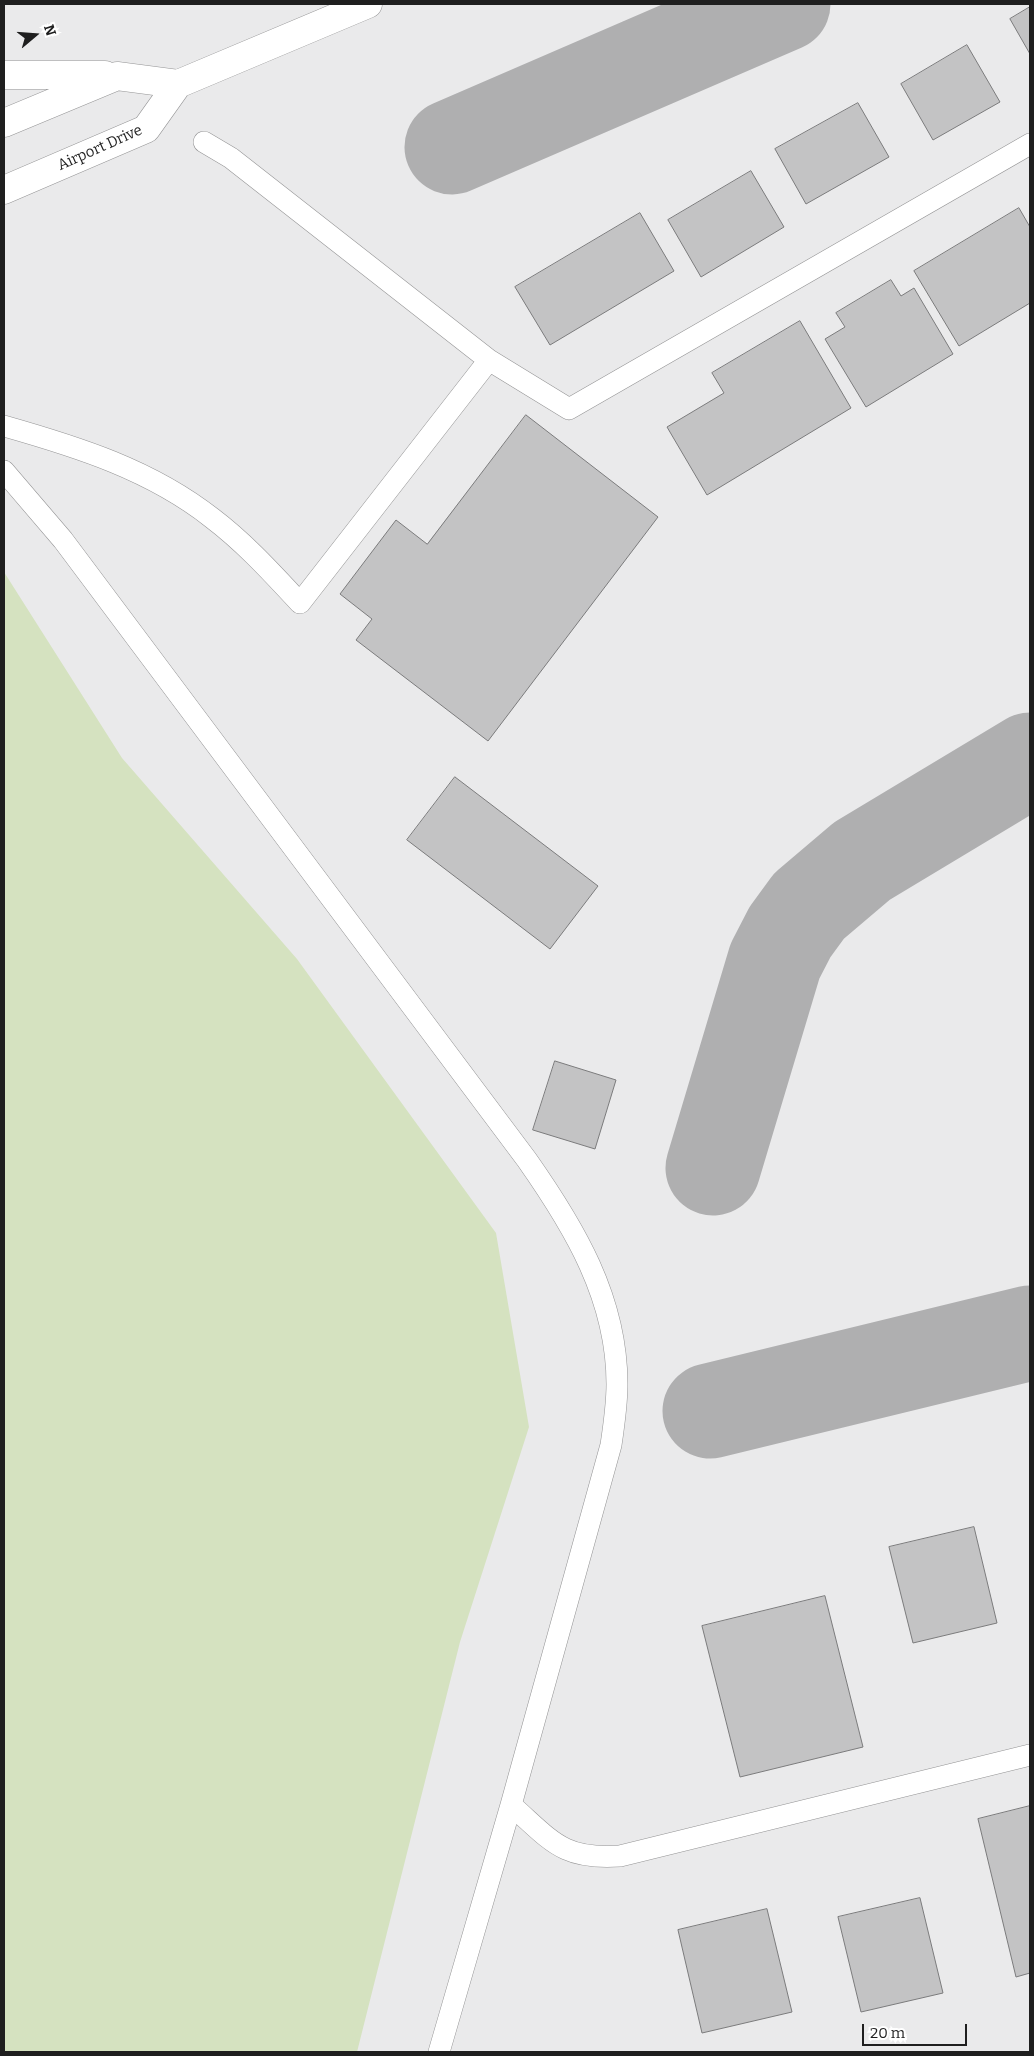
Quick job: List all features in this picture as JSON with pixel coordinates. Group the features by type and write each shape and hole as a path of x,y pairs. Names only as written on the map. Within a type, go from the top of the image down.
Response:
{"street":[{"path":"4,75 117,76 178,84 368,4"},
{"path":"4,123 117,76"},
{"name":"Airport Drive","path":"4,190 146,129 178,84"}],"lane":[{"path":"204,142 231,158 489,360 569,409 1030,144"},
{"path":"4,426 91,452 154,480 212,517 252,552 300,603 489,360"},
{"path":"4,472 63,540 521,1152 568,1220 592,1268 611,1328 616,1357 617,1384 611,1445 511,1805 439,2052"},
{"path":"511,1805 566,1851 597,1857 620,1856 1030,1755"}],"green space":[{"path":"4,572 122,758 297,959 496,1233 529,1427 460,1642 357,2052 4,2052"}],"building":[{"path":"1030,7 1030,54 1010,19"},
{"path":"967,45 1000,102 933,140 901,84"},
{"path":"858,103 889,157 806,204 775,149"},
{"path":"751,171 784,227 701,277 668,220"},
{"path":"1019,208 1030,227 1030,303 959,346 914,271"},
{"path":"640,213 674,271 550,345 515,287"},
{"path":"891,280 901,296 914,288 953,354 866,407 825,339 845,327 836,313"},
{"path":"800,321 851,408 707,495 667,427 724,393 712,373"},
{"path":"526,415 658,517 488,741 356,640 372,619 340,594 396,520 427,544"},
{"path":"455,777 598,886 550,949 407,840"},
{"path":"555,1061 616,1080 595,1149 533,1130"},
{"path":"974,1527 997,1623 913,1643 889,1547"},
{"path":"825,1596 863,1747 740,1777 702,1626"},
{"path":"1030,1806 1030,1973 1016,1977 978,1819"},
{"path":"920,1898 943,1993 861,2012 838,1917"},
{"path":"767,1909 792,2012 702,2033 678,1930"}],"taxiway":[{"path":"452,147 783,4"},
{"path":"713,1168 775,961 790,932 809,906 862,861 1030,760"},
{"path":"710,1411 1030,1333"}]}
